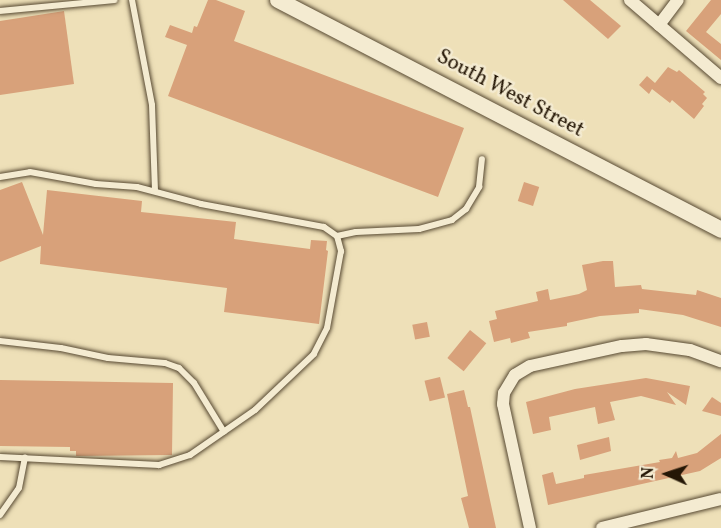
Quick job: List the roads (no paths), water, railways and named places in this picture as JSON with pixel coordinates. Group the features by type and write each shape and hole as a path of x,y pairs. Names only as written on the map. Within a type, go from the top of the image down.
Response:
{"street":[{"name":"South West Street","path":"278,0 721,230"},
{"path":"630,0 721,78"},
{"path":"659,25 678,0"},
{"path":"530,528 503,404 509,382 524,369 622,346 646,344 690,350 721,361"},
{"path":"602,528 721,498"}],"lane":[{"path":"0,10 114,0"},
{"path":"132,0 152,105 154,191"},
{"path":"337,236 356,232 419,229 452,220 466,209 479,187 482,159"},
{"path":"0,177 16,172 30,172 154,191 201,204 324,227 337,236 341,251 322,340 314,354 262,405 190,455 159,465 0,457"},
{"path":"0,341 61,348 108,358 165,363 178,368 194,383 224,432"},
{"path":"0,515 19,488 25,458"}]}
